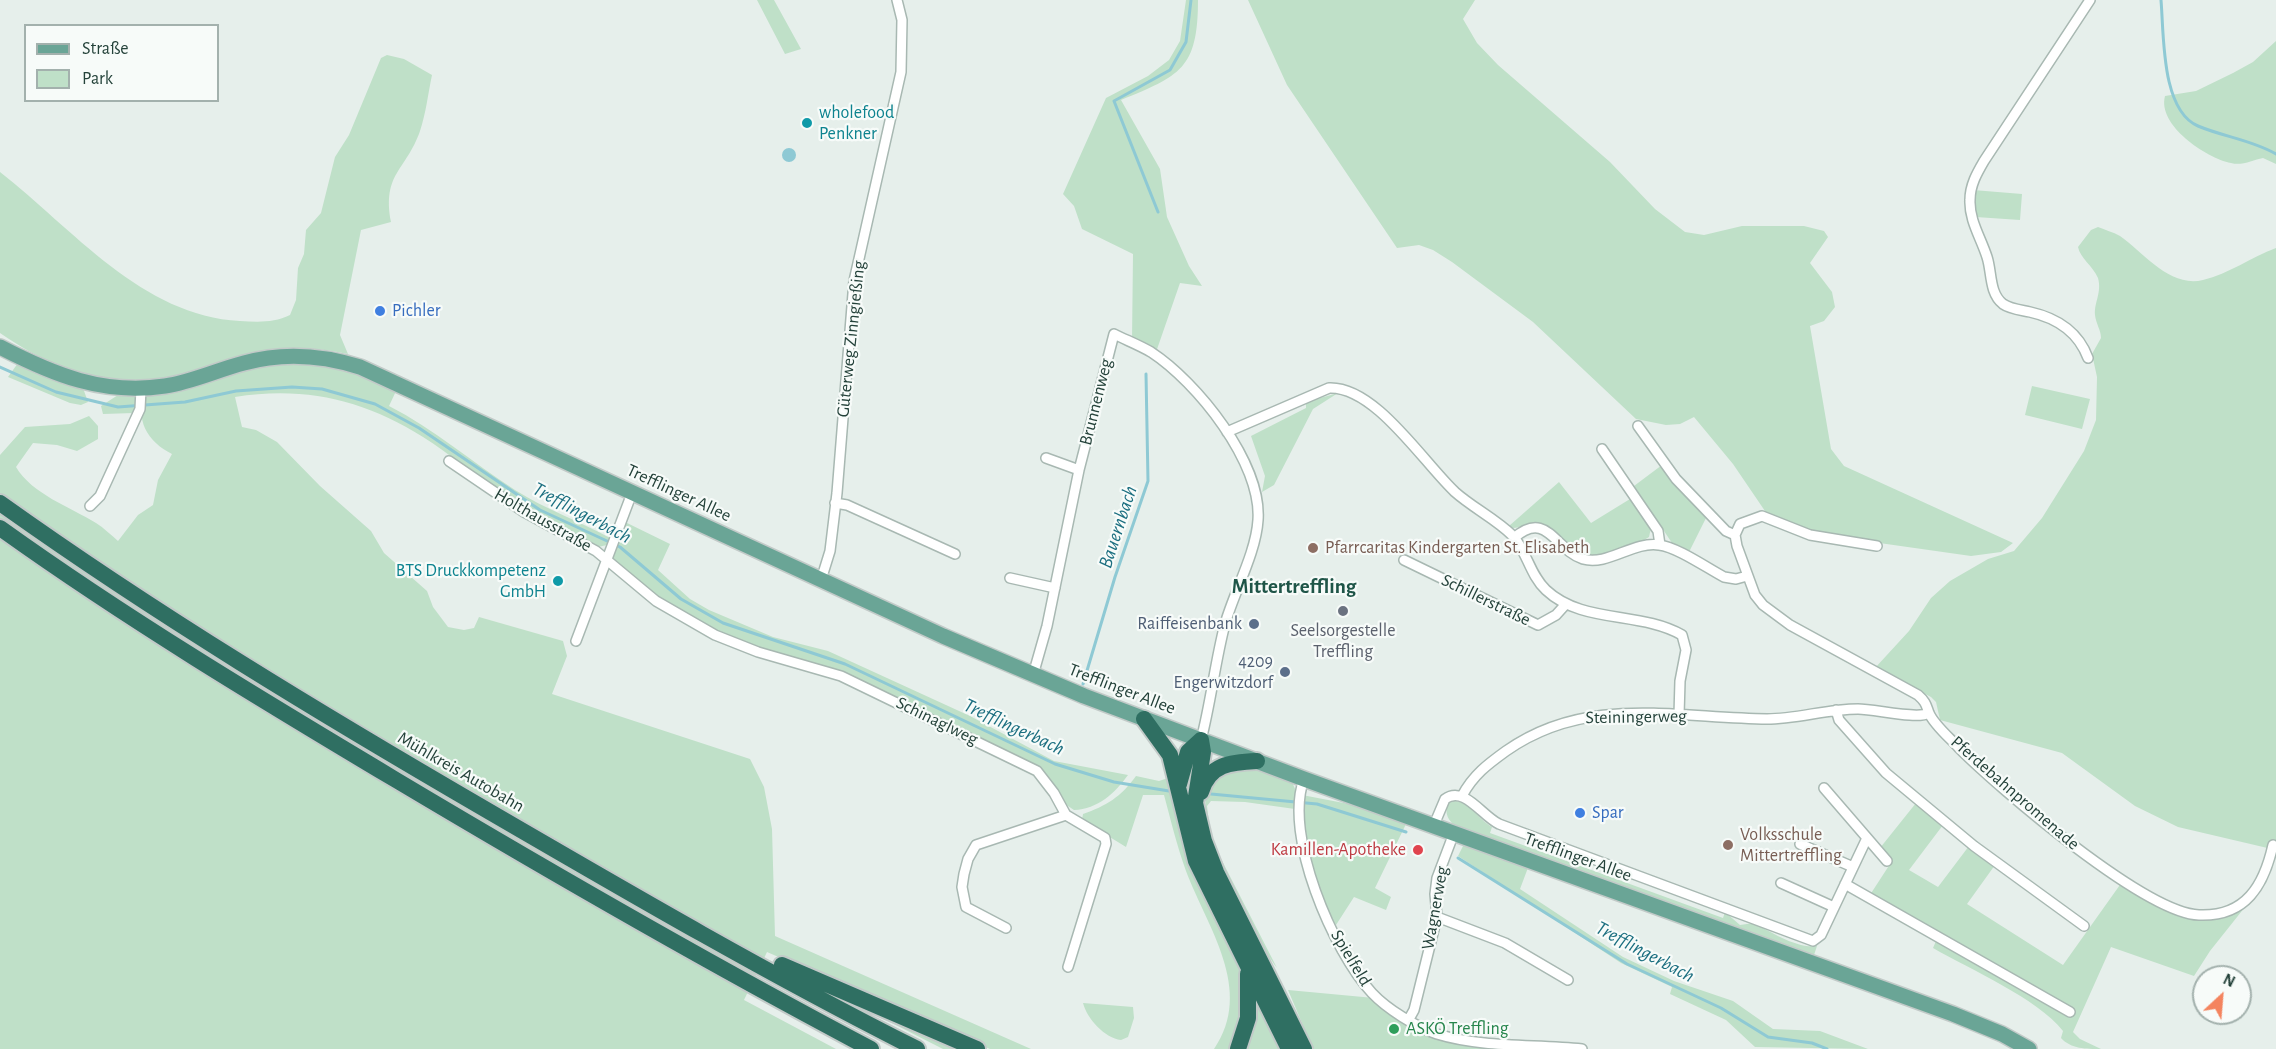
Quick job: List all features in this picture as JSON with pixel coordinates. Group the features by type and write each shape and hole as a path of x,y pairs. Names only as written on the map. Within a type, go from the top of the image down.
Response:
{"highway":[{"name":"Mühlkreis Autobahn","path":"0,503 113,581 312,707 583,867 918,1049"},
{"path":"0,528 113,605 345,749 570,882 871,1049"},
{"path":"1144,719 1170,755 1179,784 1183,814 1196,861 1289,1049"},
{"path":"1179,784 1188,752 1201,740"},
{"path":"1201,740 1203,752 1195,790 1198,817 1216,872 1304,1049"},
{"path":"1198,817 1204,781 1214,770 1232,762 1257,761"},
{"path":"721,944 775,963 977,1049"},
{"path":"1238,1049 1248,1018 1248,968"},
{"path":"831,1028 857,1049"}],"main road":[{"name":"Trefflinger Allee","path":"0,347 45,370 80,383 141,393 244,363 280,356 315,356 343,362 381,376 1033,675 1257,761 1301,786 1434,825 1983,1025 2029,1049"}],"street":[{"name":"Güterweg Zinngießing","path":"822,577 830,551 836,503 854,281 901,72 903,38 897,0"},
{"path":"2088,358 2082,343 2069,329 2045,317 2008,307 1996,296 1988,259 1970,210 1970,198 1972,187 1984,161 2090,0"},
{"name":"Brunnenweg","path":"1033,675 1055,588 1079,470 1114,334 1151,353 1197,396 1227,432"},
{"path":"1201,740 1226,621 1258,521 1255,494 1239,454 1227,432 1302,398 1335,387 1353,393 1368,402 1456,493 1514,538 1523,549 1534,577 1545,590 1565,605 1650,623 1682,635 1686,650 1680,681 1679,715"},
{"path":"90,506 100,496 140,409 141,393"},
{"path":"1638,426 1676,479 1726,531 1736,535 1740,524 1747,519 1762,516 1809,535 1878,546"},
{"path":"1602,449 1658,531 1660,545"},
{"name":"Brunnenweg","path":"1046,458 1079,470"},
{"name":"Holthausstraße","path":"449,461 503,498 596,551 606,561"},
{"name":"Holthausstraße","path":"576,641 632,493"},
{"path":"836,503 847,505 955,554"},
{"path":"1514,538 1527,528 1540,528 1572,553 1591,560 1646,546 1660,545 1724,577 1736,579 1747,576"},
{"name":"Pferdebahnpromenade","path":"1736,535 1747,576 1755,595 1779,618 1918,695 1927,702 1929,713 1972,760 2050,826 2114,874 2174,908 2187,913 2211,914 2236,907 2246,900 2266,874 2273,844"},
{"name":"Schillerstraße","path":"1404,560 1538,625 1556,615 1565,605"},
{"name":"Schinaglweg","path":"606,561 675,614 715,636 758,652 841,676 1024,764 1046,780 1066,814"},
{"path":"1010,578 1055,588"},
{"path":"1836,710 1839,720 1886,773 1974,846 2084,926"},
{"name":"Steiningerweg","path":"1462,796 1471,780 1482,769 1520,742 1556,724 1602,714 1767,719 1836,710 1887,711 1917,717 1929,713"},
{"name":"Spielfeld","path":"1301,786 1298,808 1299,828 1314,887 1338,939 1373,994 1409,1019 1436,1034 1458,1039 1582,1049"},
{"path":"1824,788 1887,861"},
{"path":"1434,825 1445,799 1453,795 1462,796 1488,819 1498,824 1745,914 1808,940 1816,940 1821,935 1867,838"},
{"path":"1006,928 966,908 962,888 971,850 986,841 1066,814 1100,834 1105,838 1106,844 1068,967"},
{"name":"Wagnerweg","path":"1409,1019 1414,1010 1437,916 1436,885 1454,833"},
{"path":"1800,844 1852,867"},
{"path":"1781,883 1834,907"},
{"path":"1845,884 2070,1012"},
{"path":"1437,916 1509,945 1568,980"}],"green space":[{"path":"757,0 774,0 801,49 785,54"},
{"path":"1186,0 1198,0 1197,23 1189,56 1182,67 1158,84 1121,100 1160,169 1167,217 1189,266 1202,286 1180,283 1155,355 1132,341 1133,254 1082,229 1074,206 1063,194 1106,98 1148,76 1169,60 1180,41"},
{"path":"1248,0 1475,0 1463,19 1477,43 1498,65 1610,162 1655,209 1685,232 1704,235 1742,226 1804,226 1824,231 1828,237 1810,263 1832,292 1835,307 1824,321 1810,326 1831,449 1844,466 2013,543 2001,552 1971,556 1809,533 1767,514 1733,464 1694,417 1680,424 1666,425 1636,419 1533,322 1452,262 1433,250 1419,245 1397,248 1287,85"},
{"path":"2276,41 2276,164 2263,158 2239,164 2221,160 2197,147 2176,129 2168,118 2165,96 2196,91 2233,73 2253,62"},
{"path":"387,55 404,59 432,75 420,131 393,182 389,206 391,222 361,230 340,335 348,354 300,348 280,350 177,376 153,380 130,380 84,374 62,367 0,333 0,172 111,266 140,287 171,304 205,316 240,321 272,321 290,315 296,300 298,268 304,254 306,230 321,213 335,157 349,135 381,58"},
{"path":"1973,190 2022,194 2020,220 1976,217"},
{"path":"2098,227 2120,236 2169,274 2191,281 2222,274 2276,248 2276,850 2178,827 2135,806 2062,753 1940,720 1936,702 1931,697 1875,668 1909,631 1931,598 1950,581 1988,559 2014,551 2042,518 2084,451 2096,420 2097,377 2092,354 2101,338 2095,315 2099,288 2098,278 2081,255 2078,247 2091,230"},
{"path":"289,361 345,369 397,389 389,406 438,436 515,490 610,538 607,545 598,547 561,528 502,493 423,437 401,424 356,405 310,395 286,393 235,397 242,427 256,430 277,442 320,486 371,531 384,553 427,591 433,607 448,627 464,630 474,628 479,617 563,641 567,656 552,694 750,759 764,787 772,829 775,936 1031,1049 990,1049 767,952 744,1000 836,1049 0,1049 0,455 25,427 70,424 89,416 98,426 98,439 77,451 57,445 33,443 16,467 23,477 41,492 96,523 118,541 138,515 153,505 158,480 172,454 156,443 145,429 142,412 147,393 253,366"},
{"path":"18,363 41,374 83,388 88,402 81,405 70,403 8,377"},
{"path":"2032,386 2090,399 2082,429 2025,415"},
{"path":"1338,393 1313,409 1274,485 1262,492 1265,476 1251,436 1306,408 1306,402"},
{"path":"118,395 137,395 134,413 103,414 101,406"},
{"path":"1662,465 1707,516 1688,554 1672,543 1634,486"},
{"path":"1559,482 1591,523 1630,499 1651,528 1649,537 1634,546 1614,553 1594,556 1578,552 1545,525 1533,524 1513,528 1509,526"},
{"path":"625,522 670,544 658,570 690,599 709,610 773,637 828,651 970,716 1054,761 1128,775 1105,799 1091,807 1074,810 1065,804 1050,781 828,668 750,646 708,627 664,601 615,562 612,557"},
{"path":"1256,769 1292,782 1296,791 1295,809 1245,802 1211,801 1207,806 1210,831 1217,851 1277,968 1253,931 1228,883 1210,833 1206,811 1206,791 1225,770"},
{"path":"1136,776 1159,781 1171,777 1236,955 1242,981 1243,1002 1232,1049 1214,1049 1225,1027 1230,1004 1229,982 1215,936 1186,871 1164,795 1143,795 1126,847 1082,820 1083,814 1112,800 1125,790"},
{"path":"1302,795 1349,804 1406,824 1375,888 1391,897 1386,910 1354,897 1336,925 1316,878 1308,845"},
{"path":"1453,801 1469,807 1492,827 1490,833 1723,918 1725,912 1740,925 1754,923 1801,945 1817,946 1813,958 1457,828 1449,820 1447,813 1449,803"},
{"path":"1916,803 1943,825 1909,870 1938,887 1969,846 1995,865 1967,904 2063,965 2122,882 2190,917 2249,902 2201,965 2192,965 2192,975 2111,947 2073,1032 2080,1039 2101,1049 2084,1048 2065,1042 2061,1038 2063,1031 2037,1007 2002,985 1933,948 1936,941 1866,901 1892,861 1880,848"},
{"path":"1465,842 1529,865 1520,889 1623,957 1674,981 1733,1001 1773,1029 1820,1031 1868,1049 1755,1047 1726,1020 1670,994 1672,987 1621,963 1458,856"},
{"path":"1252,983 1285,1049 1243,1049"},
{"path":"1288,990 1374,998 1410,1025 1527,1049 1313,1049"},
{"path":"1083,1003 1133,1007 1134,1018 1128,1037 1121,1040 1103,1032 1088,1015"},
{"path":"884,1014 967,1049 943,1049 882,1018"}],"water":[{"path":"789,148 794,150 796,155 794,160 789,162 784,160 782,155 784,150"}],"waterway":[{"path":"1158,212 1114,101 1170,70 1186,42 1191,0"},
{"path":"2161,0 2167,70 2177,104 2186,117 2198,126 2257,145 2276,154"},
{"name":"Trefflingerbach","path":"0,367 56,392 118,407 185,402 236,391 292,387 322,389 375,404 419,428 540,510 620,547 681,599 723,623 845,664 1055,764 1114,782 1169,791"},
{"name":"Bauernbach","path":"1083,684 1115,577 1148,481 1146,374"},
{"name":"Trefflingerbach","path":"1211,794 1317,804 1406,832"},
{"name":"Trefflingerbach","path":"1458,858 1627,964 1721,1008 1768,1037 1812,1043 1827,1049"}],"place":[{"name":"wholefood Penkner","path":"807,123"},
{"name":"Pichler","path":"380,311"},
{"name":"Pfarrcaritas Kindergarten St. Elisabeth","path":"1313,548"},
{"name":"BTS Druckkompetenz GmbH","path":"558,581"},
{"name":"Seelsorgestelle Treffling","path":"1343,611"},
{"name":"Raiffeisenbank","path":"1254,624"},
{"name":"4209 Engerwitzdorf","path":"1285,672"},
{"name":"Spar","path":"1580,813"},
{"name":"Volksschule Mittertreffling","path":"1728,845"},
{"name":"Kamillen-Apotheke","path":"1418,850"},
{"name":"ASKÖ Treffling","path":"1394,1029"}],"district":[{"name":"Mittertreffling","path":"1294,587"}]}
